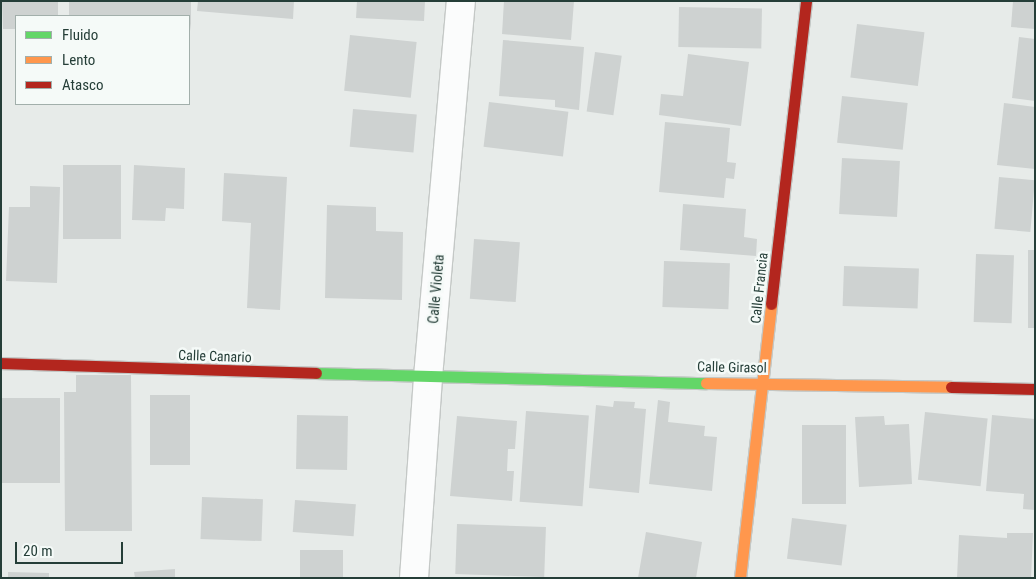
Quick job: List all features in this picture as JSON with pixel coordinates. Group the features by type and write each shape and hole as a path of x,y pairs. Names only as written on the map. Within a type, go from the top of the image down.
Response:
{"street":[{"name":"Calle Violeta","path":"414,578 428,378 461,1"},
{"name":"Calle Francia","path":"740,578 764,382 806,1"},
{"name":"Calle Canario","path":"1,363 428,378"},
{"name":"Calle Girasol","path":"428,378 764,382 1035,389"}],"building":[{"path":"2,1 58,1 58,15 15,15 15,29 3,29"},
{"path":"69,1 191,1 191,31 190,15 69,15"},
{"path":"198,1 294,1 293,19 197,11"},
{"path":"357,1 425,1 424,21 356,18"},
{"path":"504,1 574,1 571,40 502,34"},
{"path":"1013,1 1035,1 1035,29 1011,27"},
{"path":"679,7 762,8 761,48 678,47"},
{"path":"857,24 924,32 918,86 850,78"},
{"path":"350,35 417,42 411,98 344,91"},
{"path":"1019,37 1035,39 1035,101 1012,98"},
{"path":"503,40 584,47 579,110 555,107 555,100 499,96"},
{"path":"595,52 622,56 613,115 587,111"},
{"path":"688,54 749,62 741,126 659,115 661,94 683,96"},
{"path":"842,96 908,103 903,150 837,143"},
{"path":"489,102 568,112 563,156 484,147"},
{"path":"1004,103 1035,107 1035,169 997,165"},
{"path":"353,109 417,115 413,152 350,147"},
{"path":"665,122 730,128 727,162 736,163 734,179 726,178 724,198 659,192"},
{"path":"842,158 900,161 897,217 839,214"},
{"path":"63,165 121,165 121,239 63,239"},
{"path":"134,165 185,168 184,209 166,208 165,221 132,220"},
{"path":"224,173 287,177 280,310 247,308 251,223 222,221"},
{"path":"999,177 1035,180 1030,232 994,229"},
{"path":"30,186 60,187 57,283 6,281 9,207 30,207"},
{"path":"683,204 746,209 744,237 757,239 756,256 680,250"},
{"path":"327,205 376,207 376,231 403,232 402,300 325,298"},
{"path":"474,239 520,242 516,302 470,299"},
{"path":"1028,250 1035,250 1035,328 1028,328"},
{"path":"976,254 1014,255 1012,323 974,322"},
{"path":"664,261 730,263 728,309 662,307"},
{"path":"844,266 919,269 918,309 843,306"},
{"path":"76,375 131,375 132,531 65,531 64,392 76,392"},
{"path":"150,395 190,395 190,465 150,465"},
{"path":"1,398 60,398 60,483 1,483"},
{"path":"658,400 670,402 668,422 705,426 704,436 717,437 712,491 649,484"},
{"path":"614,401 635,402 634,408 646,409 639,493 589,488 596,405 613,407"},
{"path":"526,411 589,415 582,506 520,502"},
{"path":"925,412 988,419 981,486 918,480"},
{"path":"297,415 348,416 347,470 296,469"},
{"path":"992,415 1035,419 1035,510 1023,509 1024,494 986,491"},
{"path":"457,416 517,421 515,449 508,449 507,471 514,471 512,501 450,496"},
{"path":"884,416 885,425 909,424 912,484 859,487 855,417"},
{"path":"802,425 846,425 846,504 802,504"},
{"path":"202,497 263,499 261,541 201,539"},
{"path":"295,500 356,504 354,536 293,532"},
{"path":"792,518 847,525 842,565 787,559"},
{"path":"457,524 546,527 544,577 455,574"},
{"path":"646,532 702,542 696,578 638,578"},
{"path":"1007,533 1033,533 1031,578 957,578 959,535 1007,538"},
{"path":"300,550 343,550 343,578 300,578"},
{"path":"175,569 175,578 135,578 134,572"},
{"path":"8,572 49,573 49,578 8,578"}],"traffic: fast":[{"path":"316,373 706,383"}],"traffic: slow":[{"path":"740,578 771,304"},
{"path":"706,383 951,387"}],"traffic: jam":[{"path":"771,304 806,1"},
{"path":"1,363 316,373"},
{"path":"951,387 1035,389"}]}
